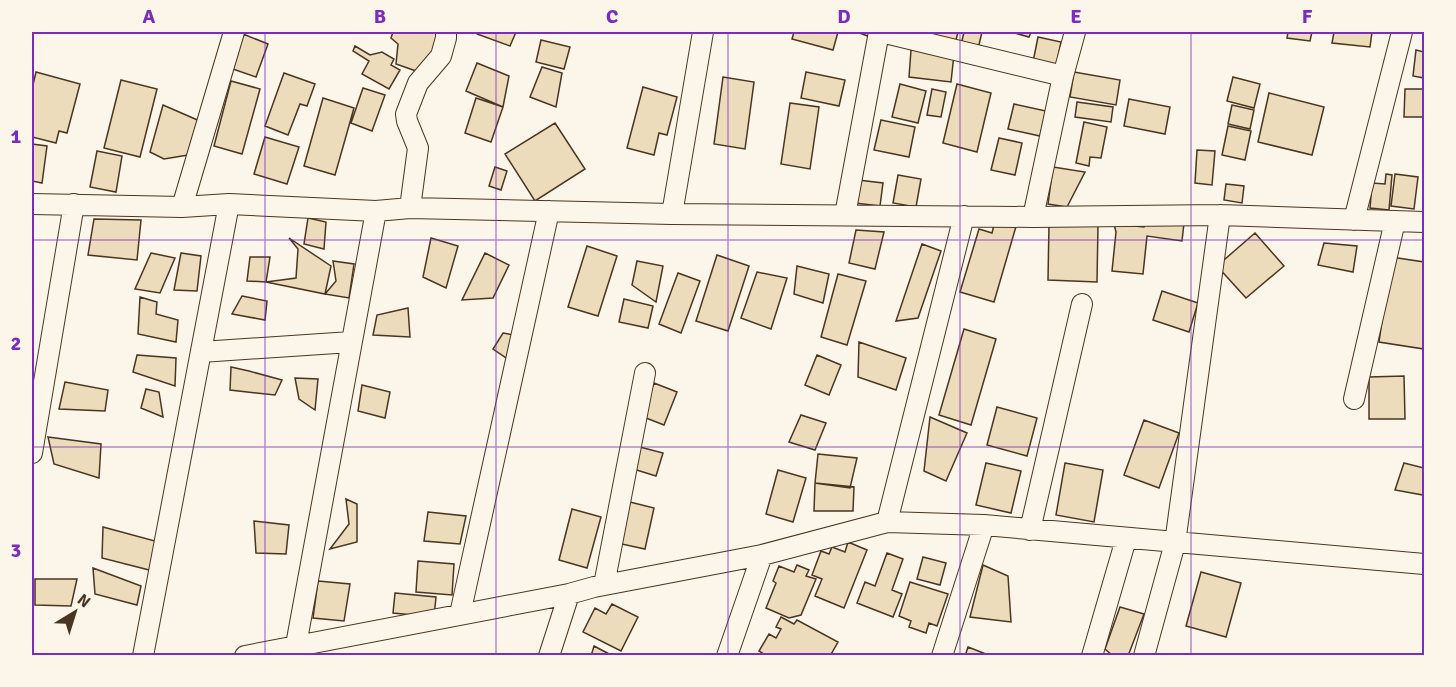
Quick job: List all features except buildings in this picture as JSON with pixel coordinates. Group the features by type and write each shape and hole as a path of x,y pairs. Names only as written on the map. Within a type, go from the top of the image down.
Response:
{"street":[{"path":"183,207 234,32"},
{"path":"410,208 418,148 406,114 418,83 441,56 446,32"},
{"path":"672,214 703,32"},
{"path":"845,215 880,32 1063,75"},
{"path":"1034,217 1063,75 1075,32"},
{"path":"1354,220 1402,32"},
{"path":"32,204 183,207 229,204 375,211 410,208 672,214 1034,217 1220,215 1425,222"},
{"path":"32,453 74,204"},
{"path":"142,656 229,204"},
{"path":"296,645 375,211"},
{"path":"460,615 549,211"},
{"path":"1144,656 1175,543 1220,215"},
{"path":"886,522 964,216"},
{"path":"1354,399 1395,221"},
{"path":"1030,530 1082,304"},
{"path":"201,352 351,342"},
{"path":"604,585 645,373"},
{"path":"245,656 762,555 886,522 984,525 1425,564"},
{"path":"942,656 984,525"},
{"path":"1092,656 1126,539"},
{"path":"727,656 762,555"},
{"path":"549,656 569,594"}]}
